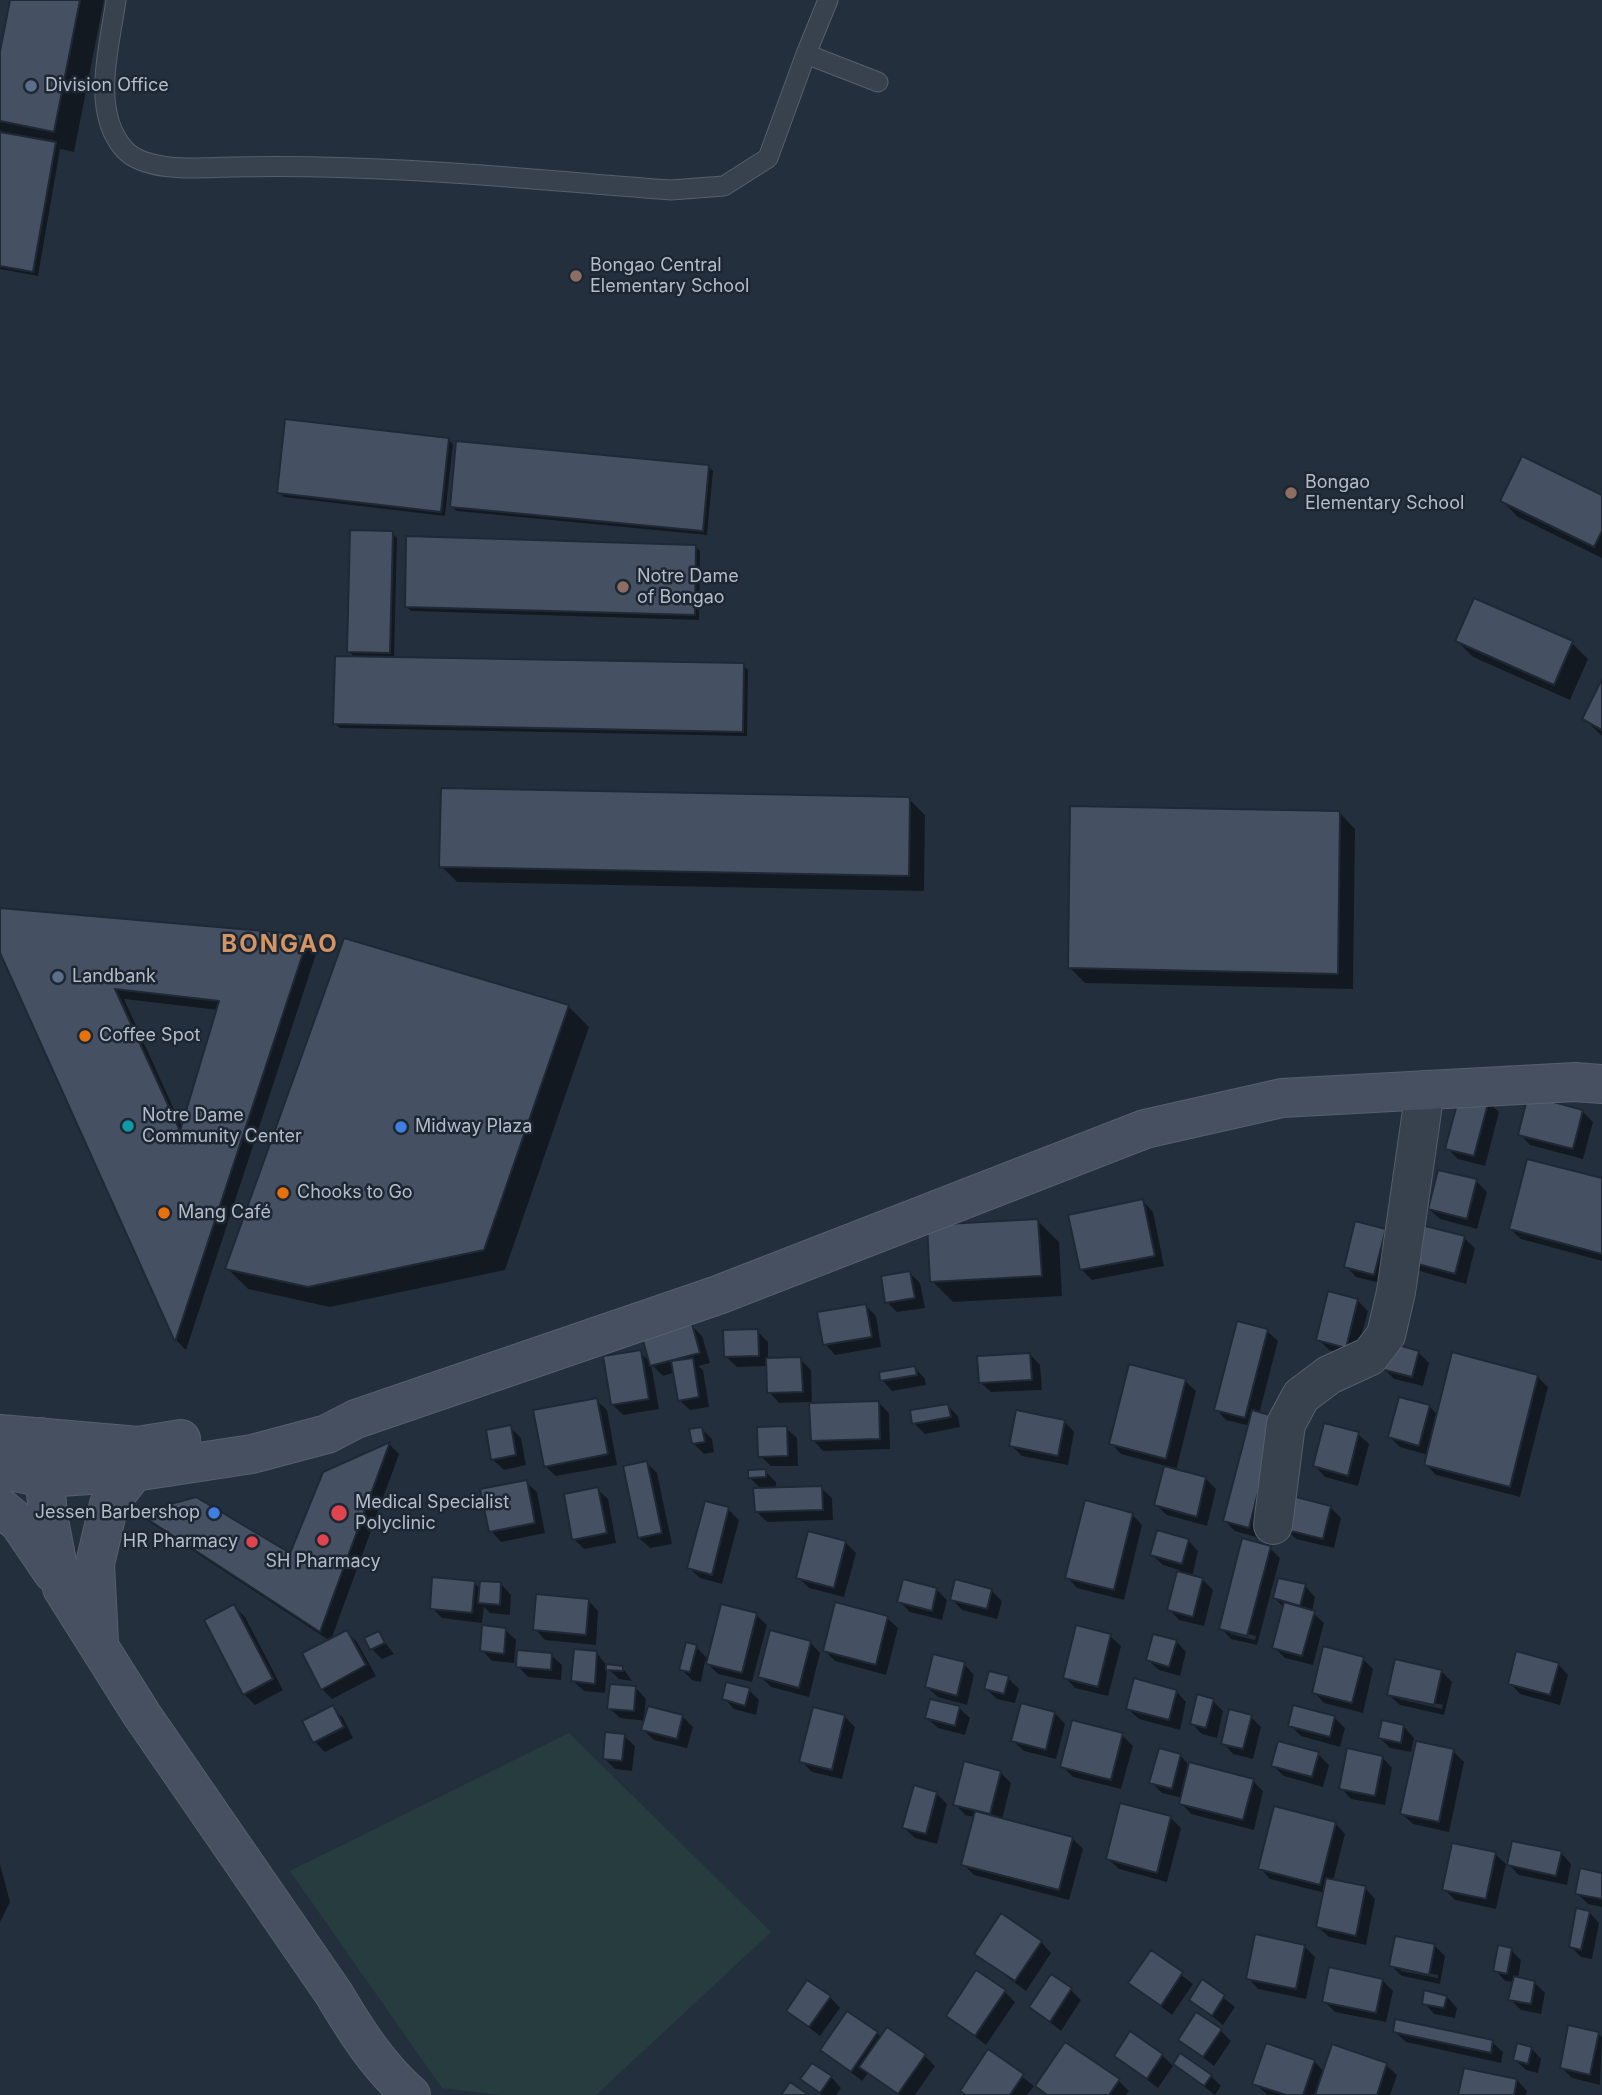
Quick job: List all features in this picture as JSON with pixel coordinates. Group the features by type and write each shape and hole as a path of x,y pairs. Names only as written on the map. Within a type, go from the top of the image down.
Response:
{"main road":[{"path":"0,1469 45,1478 134,1472 253,1454 327,1434 356,1419 719,1295 1144,1129 1282,1098 1575,1082 1602,1084"},
{"path":"0,1434 138,1446 299,1421 356,1419"},
{"path":"41,1437 48,1515 62,1588"},
{"path":"99,1645 95,1564 109,1504 134,1472"},
{"path":"0,1507 19,1523 142,1715 334,1994 358,2035 392,2078 411,2095"}],"street":[{"path":"1272,1525 1286,1424 1301,1396 1320,1380 1370,1356 1386,1335 1396,1292 1425,1090"}],"lane":[{"path":"116,0 106,74 108,119 125,150 147,163 192,168 295,165 670,190 724,186 768,158 828,0"},
{"path":"806,54 878,82"}],"green space":[{"path":"569,1733 771,1932 596,2095 499,2095 442,2088 290,1871"}],"building":[{"name":"Division Office","path":"10,0 80,0 54,132 0,121 0,51"},
{"path":"0,132 56,142 33,272 0,266"},
{"path":"285,419 449,438 441,512 277,493"},
{"path":"456,441 709,465 703,531 450,507"},
{"path":"1522,456 1602,495 1602,531 1594,547 1500,501"},
{"path":"350,530 393,531 390,653 347,652"},
{"path":"406,536 696,545 695,615 405,607"},
{"path":"1474,598 1573,641 1554,685 1455,641"},
{"path":"335,656 744,663 743,732 333,724"},
{"path":"1602,679 1602,730 1582,719"},
{"path":"441,788 910,797 909,876 439,867"},
{"path":"1070,806 1340,811 1338,974 1068,968"},
{"name":"Notre Dame Community Center","path":"0,908 309,935 175,1342 0,953","holes":["115,989 219,1001 180,1131"]},
{"name":"Midway Plaza","path":"344,938 569,1005 484,1250 308,1287 225,1269"},
{"path":"1460,1093 1489,1100 1474,1156 1445,1149"},
{"path":"1528,1095 1583,1110 1573,1149 1518,1135"},
{"path":"1527,1159 1602,1178 1602,1254 1509,1229"},
{"path":"1438,1170 1477,1179 1467,1219 1428,1209"},
{"path":"1143,1199 1155,1256 1080,1270 1068,1215"},
{"path":"1038,1219 1042,1276 930,1282 927,1225"},
{"path":"1355,1221 1386,1229 1374,1275 1344,1267"},
{"path":"1417,1224 1465,1236 1455,1274 1407,1261"},
{"path":"910,1271 915,1298 885,1303 881,1276"},
{"path":"1328,1291 1358,1299 1346,1348 1316,1340"},
{"path":"866,1304 872,1337 823,1345 817,1312"},
{"path":"1237,1321 1268,1329 1245,1418 1214,1410"},
{"path":"692,1324 700,1353 650,1366 642,1337"},
{"path":"758,1329 759,1356 724,1357 723,1330"},
{"path":"1388,1342 1419,1351 1412,1377 1381,1369"},
{"path":"641,1350 649,1399 611,1405 603,1356"},
{"path":"1452,1352 1538,1375 1510,1487 1424,1465"},
{"path":"1030,1353 1032,1380 979,1383 977,1356"},
{"path":"801,1357 803,1392 767,1393 766,1358"},
{"path":"693,1358 699,1397 678,1401 671,1361"},
{"path":"1129,1364 1186,1379 1166,1459 1109,1444"},
{"path":"915,1366 917,1375 880,1381 879,1372"},
{"path":"1399,1397 1430,1405 1419,1446 1388,1437"},
{"path":"597,1398 608,1454 544,1467 533,1410"},
{"path":"879,1401 880,1439 811,1441 809,1403"},
{"path":"948,1404 951,1417 912,1424 910,1410"},
{"path":"1016,1410 1065,1420 1058,1456 1009,1446"},
{"path":"1252,1410 1277,1417 1249,1528 1223,1521"},
{"path":"1324,1423 1359,1432 1348,1476 1313,1466"},
{"path":"511,1425 516,1455 491,1460 486,1430"},
{"path":"787,1426 788,1456 758,1457 757,1427"},
{"path":"702,1427 705,1442 692,1444 689,1429"},
{"path":"390,1442 320,1632 138,1513 196,1497 290,1553 323,1472"},
{"path":"647,1461 662,1533 638,1538 623,1466"},
{"path":"1164,1466 1206,1477 1197,1517 1154,1505"},
{"path":"766,1469 766,1477 748,1478 748,1470"},
{"path":"527,1480 535,1523 489,1532 480,1489"},
{"path":"822,1486 823,1510 755,1512 753,1488"},
{"path":"598,1487 607,1533 572,1540 564,1494"},
{"path":"1292,1496 1331,1506 1323,1539 1283,1529"},
{"path":"1085,1500 1133,1513 1114,1590 1065,1578"},
{"path":"705,1501 729,1507 712,1575 687,1568"},
{"path":"1157,1530 1189,1539 1182,1564 1150,1555"},
{"path":"808,1531 846,1541 834,1588 796,1578"},
{"path":"1242,1538 1271,1546 1247,1636 1219,1629"},
{"path":"1177,1571 1203,1578 1193,1617 1167,1610"},
{"path":"432,1577 475,1581 472,1613 430,1609"},
{"path":"1278,1578 1306,1584 1300,1606 1273,1598"},
{"path":"903,1579 937,1588 932,1611 897,1602"},
{"path":"955,1579 992,1589 987,1609 950,1600"},
{"path":"480,1581 501,1582 500,1605 478,1603"},
{"path":"536,1594 589,1599 586,1635 533,1630"},
{"path":"835,1602 888,1616 876,1665 823,1651"},
{"path":"1284,1602 1315,1611 1302,1656 1272,1648"},
{"path":"234,1604 273,1679 243,1695 204,1620"},
{"path":"721,1604 757,1613 742,1673 706,1664"},
{"path":"482,1625 506,1628 504,1654 480,1651"},
{"path":"1076,1625 1111,1634 1098,1687 1063,1678"},
{"path":"347,1630 366,1665 321,1690 302,1653"},
{"path":"770,1630 811,1641 799,1688 758,1677"},
{"path":"379,1631 385,1643 370,1650 364,1638"},
{"path":"1153,1634 1177,1640 1169,1667 1146,1660"},
{"path":"686,1642 697,1645 690,1672 679,1670"},
{"path":"1323,1646 1364,1657 1352,1703 1312,1693"},
{"path":"574,1649 597,1651 595,1684 571,1681"},
{"path":"517,1650 552,1653 551,1670 516,1667"},
{"path":"1516,1651 1559,1663 1550,1695 1508,1684"},
{"path":"933,1654 965,1662 957,1696 925,1687"},
{"path":"1395,1659 1442,1670 1434,1705 1387,1695"},
{"path":"606,1664 623,1666 623,1671 606,1670"},
{"path":"989,1671 1009,1676 1004,1694 984,1689"},
{"path":"1134,1678 1177,1690 1169,1720 1126,1709"},
{"path":"726,1682 750,1688 745,1706 722,1699"},
{"path":"610,1684 636,1686 634,1711 607,1709"},
{"path":"1197,1694 1214,1699 1206,1728 1190,1724"},
{"path":"930,1699 960,1706 955,1726 925,1718"},
{"path":"1021,1703 1055,1712 1046,1750 1011,1741"},
{"path":"333,1705 344,1727 313,1743 302,1721"},
{"path":"1293,1705 1335,1716 1330,1737 1288,1726"},
{"path":"648,1706 683,1715 677,1739 641,1730"},
{"path":"813,1707 845,1715 832,1770 799,1762"},
{"path":"1229,1709 1252,1715 1243,1749 1221,1744"},
{"path":"1072,1720 1123,1733 1111,1780 1060,1767"},
{"path":"1382,1720 1404,1725 1401,1743 1378,1738"},
{"path":"605,1732 625,1734 622,1761 603,1759"},
{"path":"1278,1741 1319,1752 1312,1777 1271,1766"},
{"path":"1416,1741 1454,1749 1439,1822 1400,1814"},
{"path":"1159,1748 1181,1754 1172,1789 1149,1783"},
{"path":"1347,1748 1383,1756 1375,1796 1339,1789"},
{"path":"964,1761 1001,1771 990,1814 953,1805"},
{"path":"1189,1762 1254,1779 1243,1820 1179,1804"},
{"path":"914,1785 937,1792 926,1834 902,1828"},
{"path":"1120,1803 1171,1816 1157,1873 1106,1859"},
{"path":"1274,1806 1336,1822 1320,1885 1258,1869"},
{"path":"975,1811 1073,1837 1059,1890 961,1865"},
{"path":"1512,1841 1562,1851 1556,1876 1507,1865"},
{"path":"1452,1843 1496,1852 1486,1899 1442,1890"},
{"path":"1580,1868 1602,1873 1602,1899 1575,1894"},
{"path":"1326,1878 1366,1886 1356,1936 1316,1927"},
{"path":"1576,1908 1590,1911 1581,1950 1569,1947"},
{"path":"1001,1913 1042,1941 1015,1981 974,1954"},
{"path":"1255,1934 1305,1945 1296,1989 1246,1979"},
{"path":"1395,1936 1435,1944 1429,1975 1389,1966"},
{"path":"1498,1945 1512,1948 1507,1974 1493,1971"},
{"path":"1151,1950 1183,1972 1161,2006 1128,1983"},
{"path":"1329,1967 1383,1979 1376,2013 1322,2002"},
{"path":"976,1970 1006,1990 975,2036 946,2016"},
{"path":"1051,1974 1072,1988 1050,2022 1029,2007"},
{"path":"1514,1976 1535,1981 1531,2004 1508,2000"},
{"path":"1202,1979 1225,1995 1212,2016 1189,2000"},
{"path":"807,1980 831,1996 809,2027 786,2011"},
{"path":"1424,1990 1447,1996 1444,2008 1422,2004"},
{"path":"847,2011 878,2032 851,2072 820,2050"},
{"path":"1196,2012 1222,2029 1203,2057 1178,2040"},
{"path":"1395,2019 1493,2040 1491,2053 1393,2032"},
{"path":"1568,2025 1599,2032 1590,2075 1560,2068"},
{"path":"887,2027 926,2054 898,2094 859,2067"},
{"path":"1130,2031 1163,2054 1147,2079 1114,2056"},
{"path":"1065,2042 1120,2079 1109,2095 1047,2095 1035,2086"},
{"path":"1266,2043 1315,2060 1303,2095 1286,2095 1252,2084"},
{"path":"1517,2043 1532,2047 1528,2064 1513,2060"},
{"path":"1332,2044 1387,2063 1377,2095 1315,2095"},
{"path":"988,2049 1024,2074 1010,2095 966,2095 960,2091"},
{"path":"1180,2053 1212,2075 1204,2086 1173,2064"},
{"path":"812,2063 832,2076 820,2093 800,2079"},
{"path":"1464,2068 1517,2079 1514,2095 1458,2095"},
{"path":"790,2082 809,2095 781,2095"}],"place":[{"name":"Division Office","path":"31,86"},
{"name":"Bongao Central Elementary School","path":"576,276"},
{"name":"Bongao Elementary School","path":"1291,493"},
{"name":"Notre Dame of Bongao","path":"623,587"},
{"name":"Landbank","path":"58,977"},
{"name":"Coffee Spot","path":"85,1036"},
{"name":"Notre Dame Community Center","path":"128,1126"},
{"name":"Midway Plaza","path":"401,1127"},
{"name":"Chooks to Go","path":"283,1193"},
{"name":"Mang Café","path":"164,1213"},
{"name":"Jessen Barbershop","path":"214,1513"},
{"name":"Medical Specialist Polyclinic","path":"339,1513"},
{"name":"SH Pharmacy","path":"323,1540"},
{"name":"HR Pharmacy","path":"252,1542"}],"district":[{"name":"BONGAO","path":"280,945"}]}
